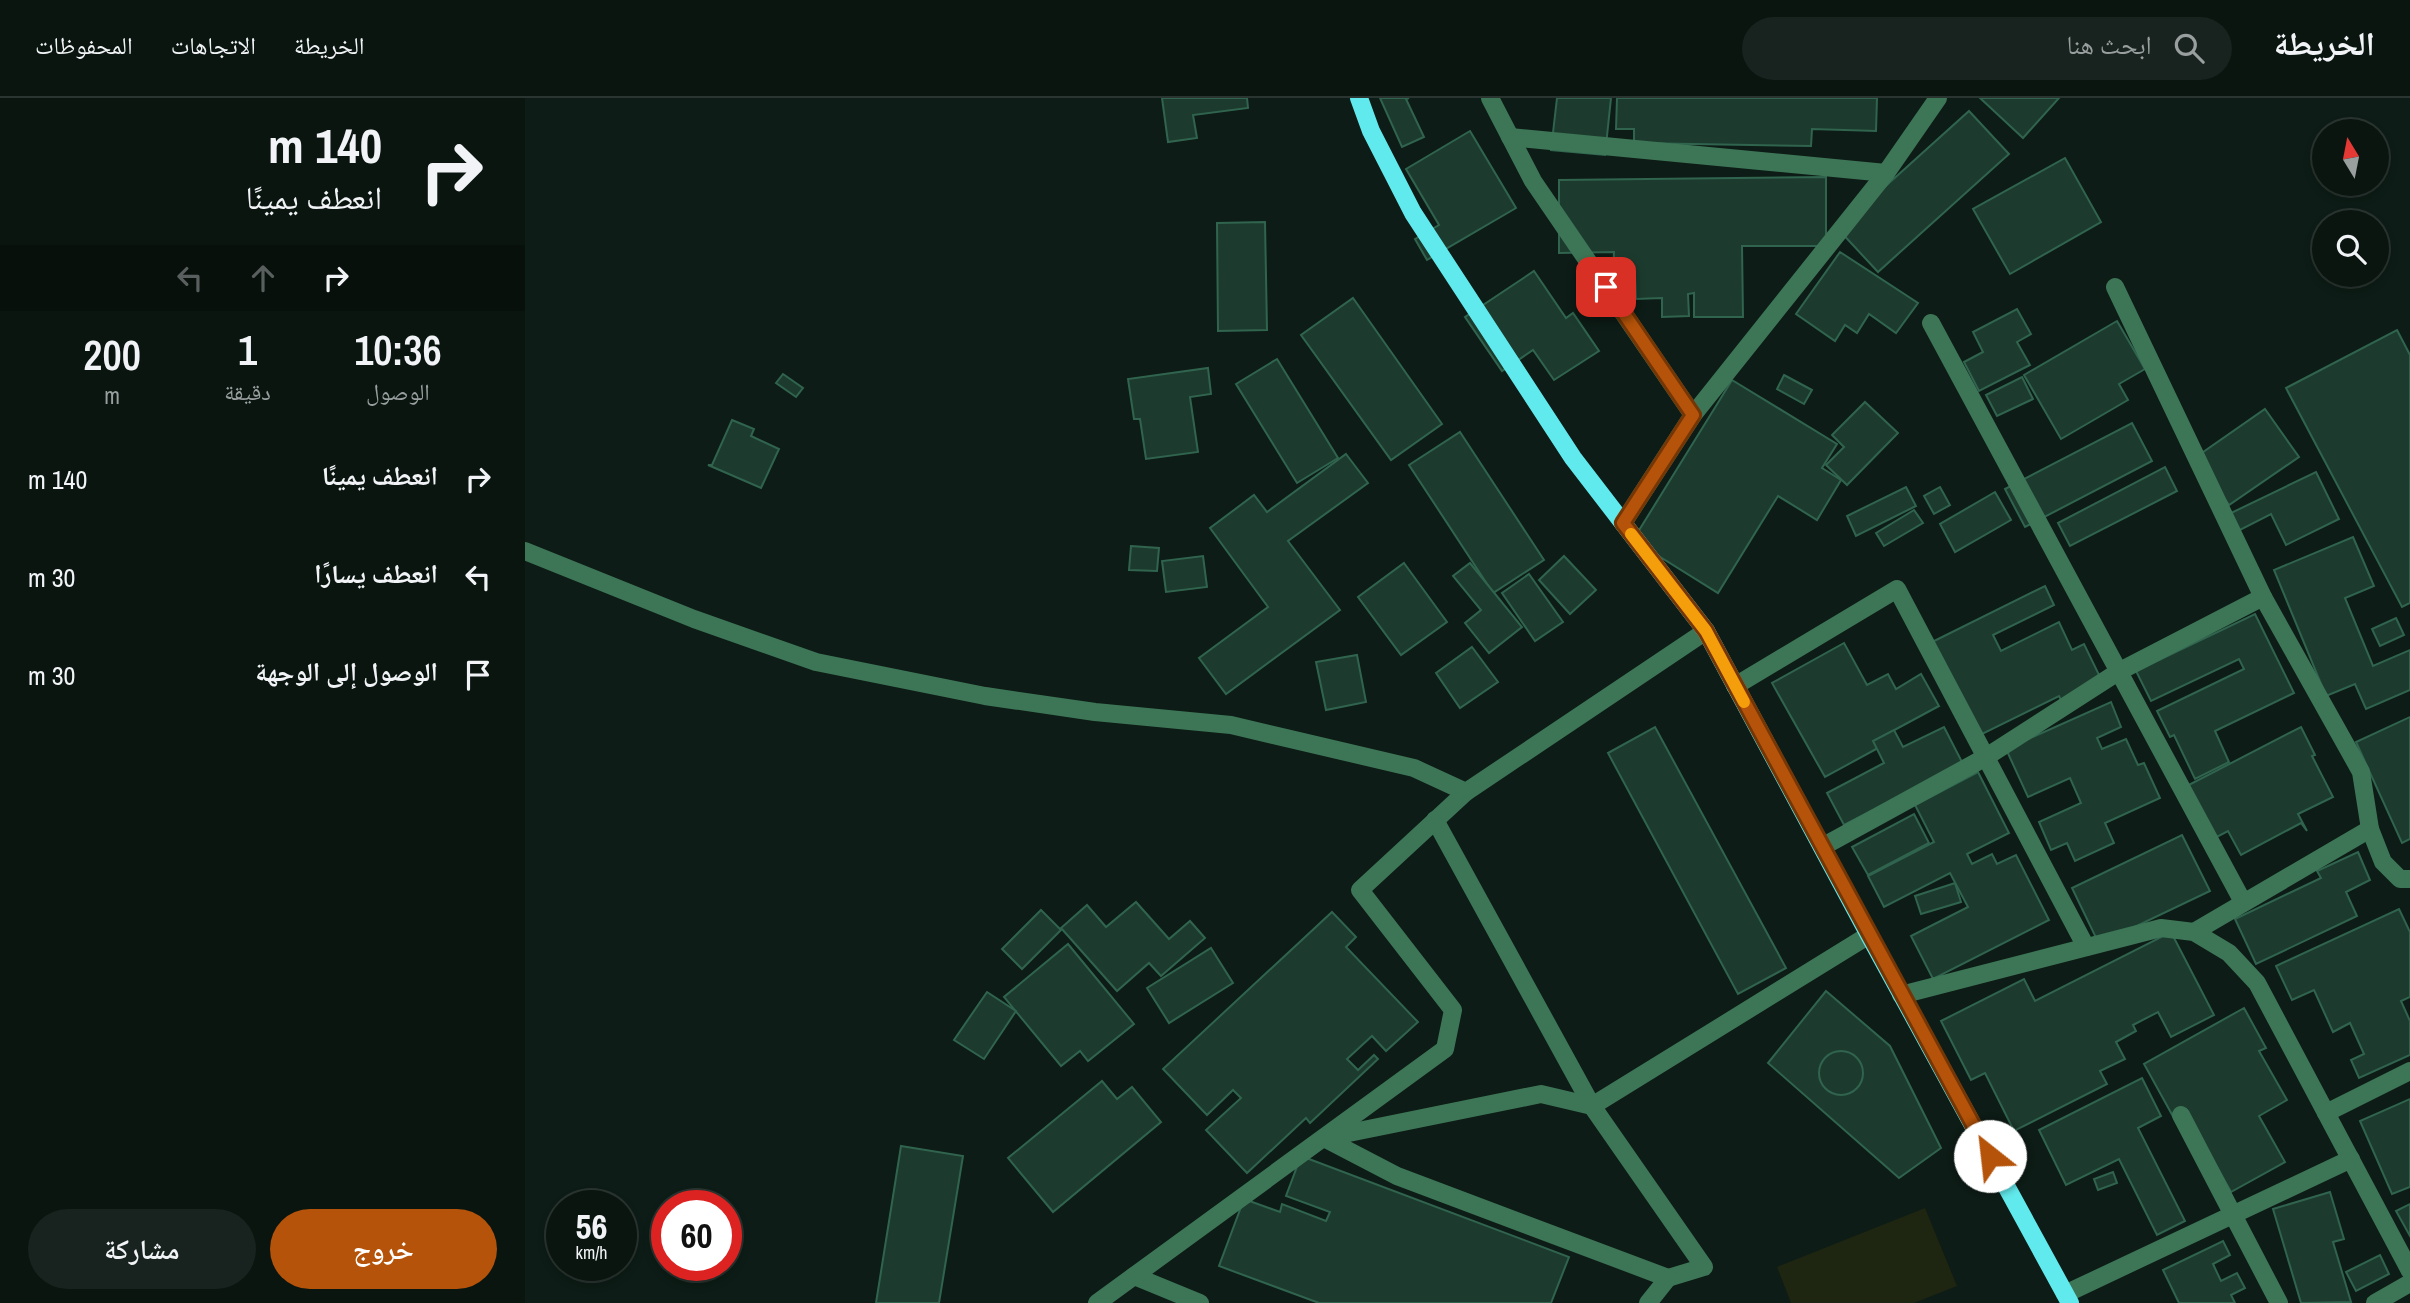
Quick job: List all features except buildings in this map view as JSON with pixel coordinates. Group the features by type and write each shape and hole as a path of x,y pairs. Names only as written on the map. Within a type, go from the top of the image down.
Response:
{"main road":[{"path":"1359,98 1371,131 1413,213 1573,458 1706,631 2068,1299"}],"street":[{"path":"1490,98 1534,181 1693,415"},
{"path":"1623,523 1693,415 1886,173 1938,98"},
{"path":"1510,137 1886,173"},
{"path":"2115,287 2263,597 2361,772 2369,829 2383,862 2400,879 2410,879"},
{"path":"1931,323 2243,902"},
{"path":"525,551 694,619 816,663 985,696 1095,712 1231,725 1414,768 1466,792"},
{"path":"1735,686 1896,589 2086,947"},
{"path":"1822,847 1986,757 2118,672 2263,597"},
{"path":"1097,1303 1444,1049 1453,1010 1360,890 1466,792 1706,631"},
{"path":"1435,820 1592,1106 1704,1266 1668,1278 1648,1303"},
{"path":"2194,932 2369,829"},
{"path":"1901,995 2161,928 2194,932 2229,953 2257,983 2410,1271"},
{"path":"1324,1138 1541,1094 1592,1106 1869,935"},
{"path":"2326,1113 2410,1071"},
{"path":"2181,1115 2279,1303"},
{"path":"1324,1138 1397,1175 1668,1278"},
{"path":"2068,1299 2232,1215 2351,1159"},
{"path":"1134,1276 1200,1303"},
{"path":"2375,1303 2410,1283"}],"green space":[{"path":"1925,1208 1957,1286 1914,1303 1791,1303 1777,1267"}],"slow traffic":[{"path":"1631,534 1706,631 1744,702"}],"route":[{"path":"1606,287 1693,415 1623,523 1706,631 1990,1156"}]}
